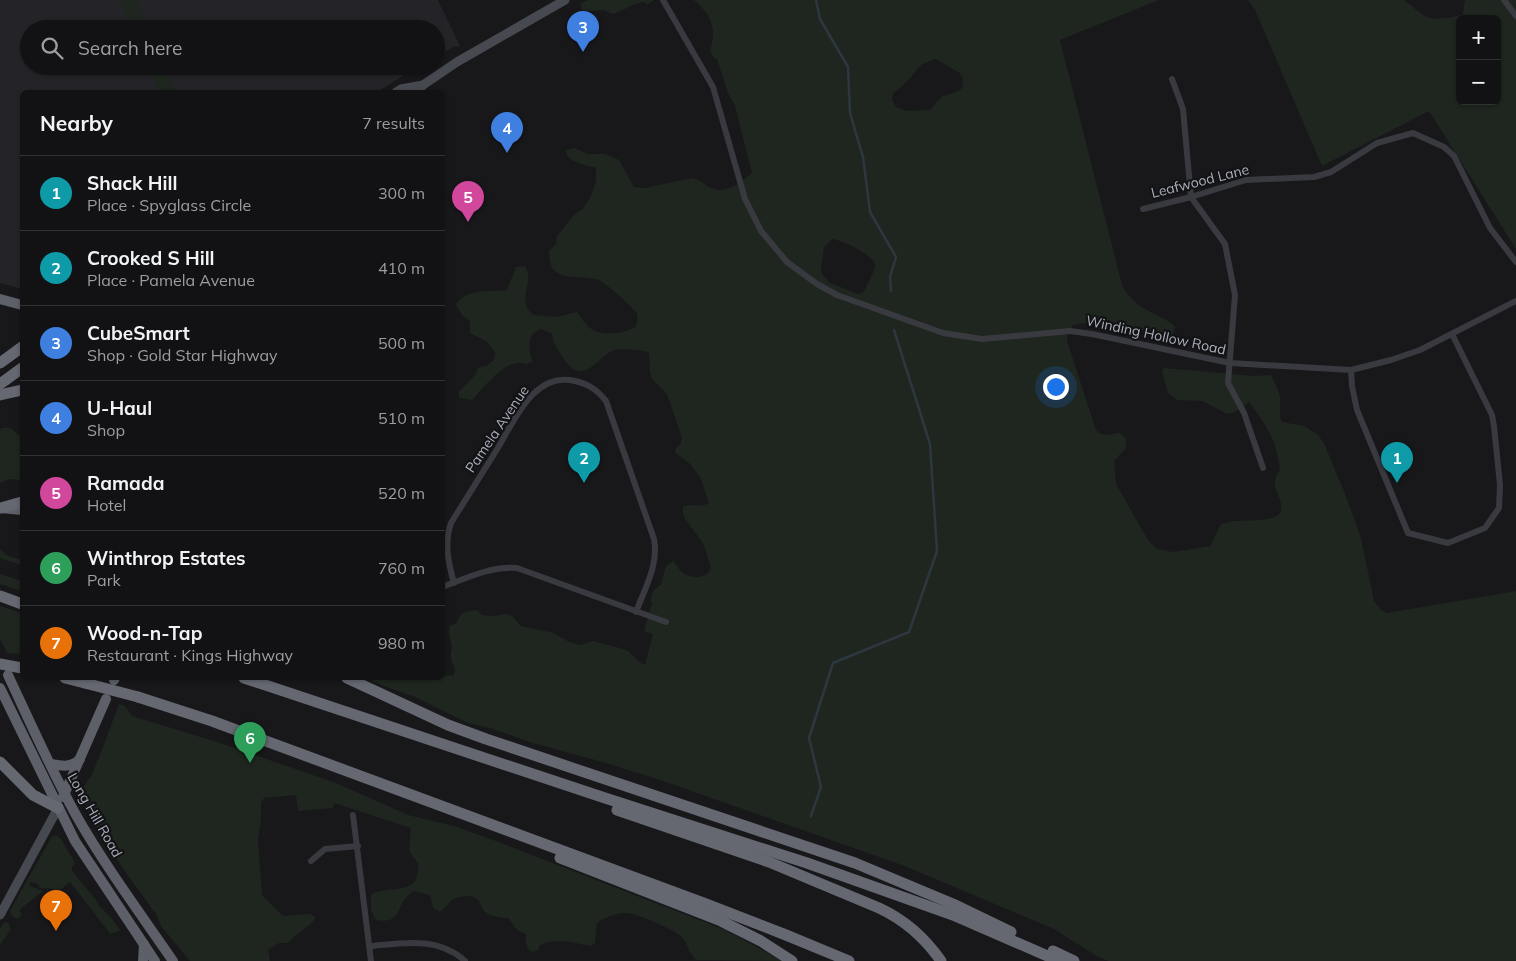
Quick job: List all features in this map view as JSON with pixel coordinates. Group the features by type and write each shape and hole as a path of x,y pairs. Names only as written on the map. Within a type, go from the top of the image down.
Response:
{"highway":[{"path":"0,299 20,304"},
{"path":"0,363 20,348"},
{"path":"0,384 20,369"},
{"path":"0,395 20,390"},
{"path":"1,508 20,503"},
{"path":"1,508 20,510"},
{"path":"1,597 20,603"},
{"path":"0,664 20,668"},
{"name":"Long Hill Road","path":"8,675 65,794 101,856 172,961"},
{"path":"75,680 138,697 212,721 786,935 849,961"},
{"path":"248,680 369,726 742,853 834,888 879,908 902,921 924,940 941,961"},
{"path":"249,680 825,870 953,915 1059,961"},
{"path":"351,680 448,725 486,739 855,863 953,904 1074,961"},
{"name":"Long Hill Road","path":"0,688 81,851 155,961"},
{"path":"0,762 30,793 58,808 106,699"},
{"path":"50,764 71,765 78,761 83,754"},
{"path":"466,815 574,864 721,921 761,941 792,961"},
{"path":"143,961 144,944"}],"main road":[{"path":"445,71 565,0"},
{"path":"399,90 420,89 439,75"},
{"path":"0,915 58,808"}],"street":[{"name":"Winding Hollow Road","path":"663,0 713,87 745,199 762,231 787,262 817,284 838,296 943,334 982,339 1070,331 1230,363 1351,370 1391,360 1420,350 1516,301"},
{"path":"1504,0 1516,16"},
{"path":"1172,79 1183,109 1191,197 1225,244 1235,295 1228,383 1244,413 1263,468"},
{"name":"Leafwood Lane","path":"1143,209 1246,180 1314,177 1331,172 1377,143 1413,133 1444,147 1454,156 1490,228 1516,262"},
{"path":"1351,370 1357,410 1408,533 1448,544 1485,528 1498,508 1500,485 1492,415 1452,334"},
{"name":"Pamela Avenue","path":"454,583 447,548 447,534 451,523 532,394 554,380 570,380 586,383 597,390 606,401 654,539 656,549 654,565 636,612"},
{"path":"445,586 492,569 504,567 517,568 666,622"},
{"path":"353,816 371,961"},
{"path":"311,861 325,849 358,846"},
{"path":"370,946 417,942 430,943 448,950 465,961"}],"shaded area":[{"path":"0,0 438,0 460,46 453,47 445,52 445,20 20,20 20,75 404,75 380,90 20,90 20,288 0,283"},
{"path":"119,0 137,0 145,20 128,20"},
{"path":"588,0 654,0 647,5 645,2 636,3 613,14 604,10 581,10 581,3"},
{"path":"694,0 1159,0 1060,40 1122,285 1139,305 1175,326 1173,335 1167,336 1090,322 1073,325 1067,333 1067,341 1096,430 1104,435 1120,433 1126,438 1126,448 1114,461 1116,484 1148,540 1157,549 1173,552 1210,546 1221,524 1234,521 1268,519 1278,515 1282,506 1275,487 1276,476 1280,470 1276,449 1266,426 1249,402 1235,412 1228,414 1202,401 1177,400 1168,393 1162,371 1164,368 1254,376 1271,375 1280,396 1282,422 1304,426 1317,434 1324,443 1361,538 1374,601 1381,610 1387,613 1516,591 1516,961 1109,961 1098,957 1054,929 902,865 663,781 468,723 415,697 370,680 445,680 445,675 453,676 455,669 451,656 450,626 457,623 460,616 464,613 477,610 482,615 506,614 512,616 521,626 554,633 569,642 580,645 593,641 627,650 639,662 645,665 653,634 644,631 652,603 650,601 653,591 661,584 666,566 673,561 683,573 695,577 703,576 711,568 703,543 683,514 683,507 709,503 700,477 690,464 676,453 675,450 681,443 682,438 667,394 652,379 649,353 640,350 616,350 610,352 588,369 578,371 573,369 562,356 554,343 551,333 541,329 536,331 531,338 529,348 533,362 519,363 504,369 496,374 472,400 459,398 459,392 476,374 478,368 486,366 494,360 495,352 486,341 470,333 470,321 462,315 456,305 465,296 472,293 507,290 516,267 525,266 528,279 525,299 533,315 556,317 577,312 590,328 601,333 620,333 636,326 637,314 635,311 626,301 599,280 559,274 550,262 549,251 556,244 557,236 574,215 583,209 591,196 596,181 596,168 573,160 569,157 566,150 575,148 588,154 605,154 619,160 634,187 644,188 692,178 699,180 709,187 721,190 732,187 752,173 735,106 728,93 717,59 714,58 710,51 713,29 705,11","holes":["935,59 960,73 963,79 962,88 942,97 930,110 907,111 896,107 892,100 893,93 903,86 921,65","832,239 843,242 869,257 875,265 863,293 858,294 830,283 821,270 824,248"]},
{"path":"1248,0 1404,0 1431,18 1439,19 1456,16 1456,105 1501,105 1501,15 1459,15 1463,14 1465,0 1516,0 1516,249 1429,111 1322,166 1255,10"},
{"path":"152,75 169,75 175,90 159,90"},
{"path":"2,428 10,428 20,436 20,480 8,479 0,483 0,430"},
{"path":"0,549 8,556 20,559 20,565 19,564 0,558"},
{"path":"0,574 20,580 20,590 0,584"},
{"path":"0,606 20,612 20,654 7,653 0,639"},
{"path":"119,704 125,706 132,716 220,743 336,783 408,815 454,826 496,841 725,930 783,961 696,960 682,937 678,934 646,918 630,913 610,916 597,923 595,943 591,946 565,941 553,941 540,945 538,950 533,952 527,947 526,934 518,931 508,918 487,913 475,897 469,896 454,899 440,912 433,908 430,895 414,891 404,901 395,916 385,921 376,920 371,910 371,895 383,890 405,887 415,881 418,863 409,850 411,828 334,803 333,808 298,811 296,795 264,798 261,803 258,839 262,895 283,916 311,914 316,918 288,943 279,943 268,950 270,961 190,961 161,926 156,914 126,873 93,822 82,799 82,789 91,776"},
{"path":"55,835 61,839 75,863 72,871 120,931 109,934 70,882 60,890 51,893 47,892 55,889 40,888 38,884 31,882 30,886 43,891 19,910 22,914 19,918 12,916 10,911 51,838"},
{"path":"4,922 8,923 11,929 0,945 0,929"}],"waterway":[{"path":"816,0 820,19 848,67 850,113 863,157 870,212 896,257 890,277 891,291"},
{"path":"811,816 821,787 809,738 833,663 909,632 937,551 930,444 894,330"}],"place":[{"name":"CubeSmart","path":"583,52"},
{"name":"U-Haul","path":"507,153"},
{"name":"Ramada","path":"468,222"},
{"name":"Crooked S Hill","path":"584,483"},
{"name":"Shack Hill","path":"1397,483"},
{"name":"Winthrop Estates","path":"250,763"},
{"name":"Wood-n-Tap","path":"56,931"}]}
